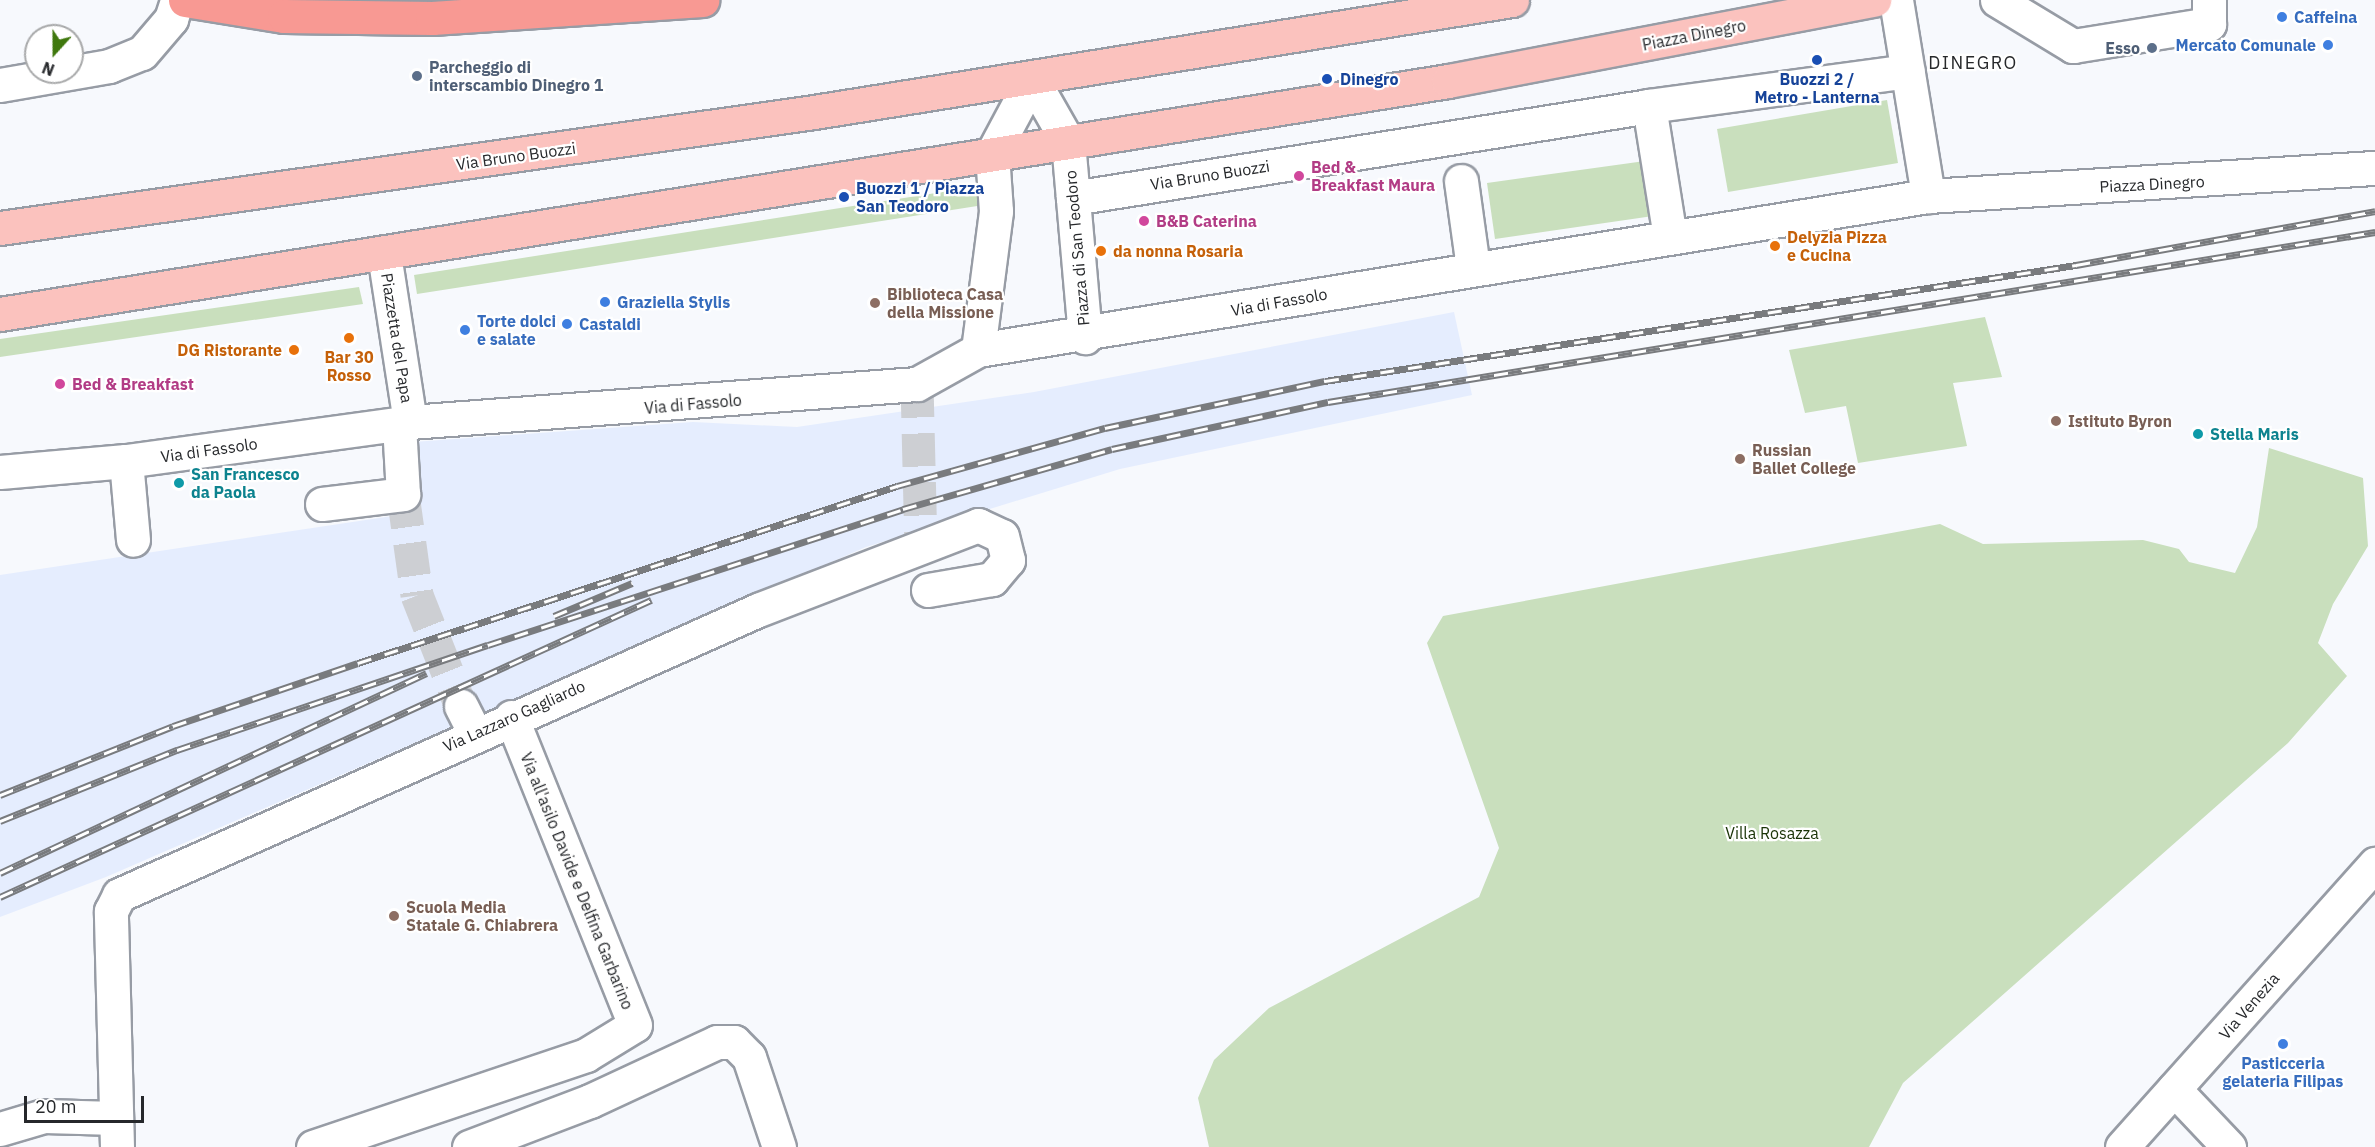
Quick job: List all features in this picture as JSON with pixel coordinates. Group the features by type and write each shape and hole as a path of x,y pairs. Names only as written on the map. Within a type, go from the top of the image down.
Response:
{"highway":[{"path":"185,0 284,16 421,18 702,0"}],"main road":[{"name":"Via Bruno Buozzi","path":"0,228 1032,79 1512,0"},
{"name":"Piazza Dinegro","path":"1068,142 1548,63 1874,0"},
{"path":"0,314 384,254 1068,142"}],"street":[{"path":"0,85 109,66 142,53 171,20 177,0"},
{"path":"1896,0 1926,196"},
{"path":"1997,0 2073,46 2209,24 2210,0"},
{"path":"1670,237 1649,106 1908,71"},
{"path":"1032,79 1068,142"},
{"path":"978,350 996,211 992,154 1032,79"},
{"name":"Via Bruno Buozzi","path":"1073,198 1458,161 1561,120 1649,106"},
{"name":"Piazza di San Teodoro","path":"978,350 1085,337 1068,142"},
{"path":"1458,161 1473,267"},
{"name":"Piazza Dinegro","path":"1473,267 1926,196 2375,168"},
{"name":"Piazzetta del Papa","path":"384,254 404,423"},
{"name":"Via di Fassolo","path":"1085,337 1473,267"},
{"name":"Via di Fassolo","path":"0,472 126,461 404,423 917,384 978,350"},
{"path":"322,504 403,494 404,423"},
{"path":"126,461 133,540"},
{"name":"Via Lazzaro Gagliardo","path":"116,1132 114,901 126,890 468,720 511,717 921,545 978,525 991,527 1007,547 1008,560 992,579 928,590"},
{"name":"Via all'asilo Davide e Delfina Garbarino","path":"314,1147 586,1055 635,1025 511,717"},
{"name":"Via Venezia","path":"2122,1147 2375,864"},
{"path":"469,1147 590,1101 717,1042 734,1041 749,1057 779,1147"},
{"path":"2174,1089 2229,1147"},
{"path":"0,1104 116,1132"},
{"path":"0,1129 44,1116"}],"shaded area":[{"path":"1454,312 1472,395 1120,469 866,547 106,877 0,917 0,575 419,512 413,442 693,422 797,427 1034,392"}],"green space":[{"path":"1887,100 1898,163 1728,192 1717,129"},
{"path":"1645,161 1653,216 1495,239 1487,183"},
{"path":"987,185 990,204 417,294 414,275"},
{"path":"359,287 363,304 0,357 0,339"},
{"path":"1985,317 2002,377 1953,383 1967,446 1858,463 1846,406 1805,413 1789,350"},
{"name":"Villa Rosazza","path":"2269,448 2363,478 2368,546 2333,604 2318,643 2347,676 2288,743 1903,1083 1869,1147 1209,1147 1198,1098 1214,1060 1269,1008 1479,897 1499,848 1427,643 1443,616 1940,524 1983,544 2143,540 2179,549 2189,562 2235,573 2257,527"}],"tunnel":[{"path":"917,384 921,545"},
{"path":"403,494 417,595 461,706"}],"railway":[{"path":"0,795 173,726 358,663 897,486 1105,428 1325,381 2076,265 2375,211"},
{"path":"0,821 177,750 488,645 903,509 1112,449 1328,402 2375,232"},
{"path":"554,616 632,583"},
{"path":"0,897 651,600"},
{"path":"0,873 426,673"}],"place":[{"name":"Caffeina","path":"2282,17"},
{"name":"Mercato Comunale","path":"2328,45"},
{"name":"Esso","path":"2152,48"},
{"name":"Buozzi 2 / Metro - Lanterna","path":"1817,60"},
{"name":"Parcheggio di interscambio Dinegro 1","path":"417,76"},
{"name":"Dinegro","path":"1327,79"},
{"name":"Bed & Breakfast Maura","path":"1299,176"},
{"name":"Buozzi 1 / Piazza San Teodoro","path":"844,197"},
{"name":"B&B Caterina","path":"1144,221"},
{"name":"Delyzia Pizza e Cucina","path":"1775,246"},
{"name":"da nonna Rosaria","path":"1101,251"},
{"name":"Graziella Stylis","path":"605,302"},
{"name":"Biblioteca Casa della Missione","path":"875,303"},
{"name":"Castaldi","path":"567,324"},
{"name":"Torte dolci e salate","path":"465,330"},
{"name":"Bar 30 Rosso","path":"349,338"},
{"name":"DG Ristorante","path":"294,350"},
{"name":"Bed & Breakfast","path":"60,384"},
{"name":"Istituto Byron","path":"2056,421"},
{"name":"Stella Maris","path":"2198,434"},
{"name":"Russian Ballet College","path":"1740,459"},
{"name":"San Francesco da Paola","path":"179,483"},
{"name":"Scuola Media Statale G. Chiabrera","path":"394,916"},
{"name":"Pasticceria gelateria Filipas","path":"2283,1044"}],"district":[{"name":"DINEGRO","path":"1973,63"}]}
